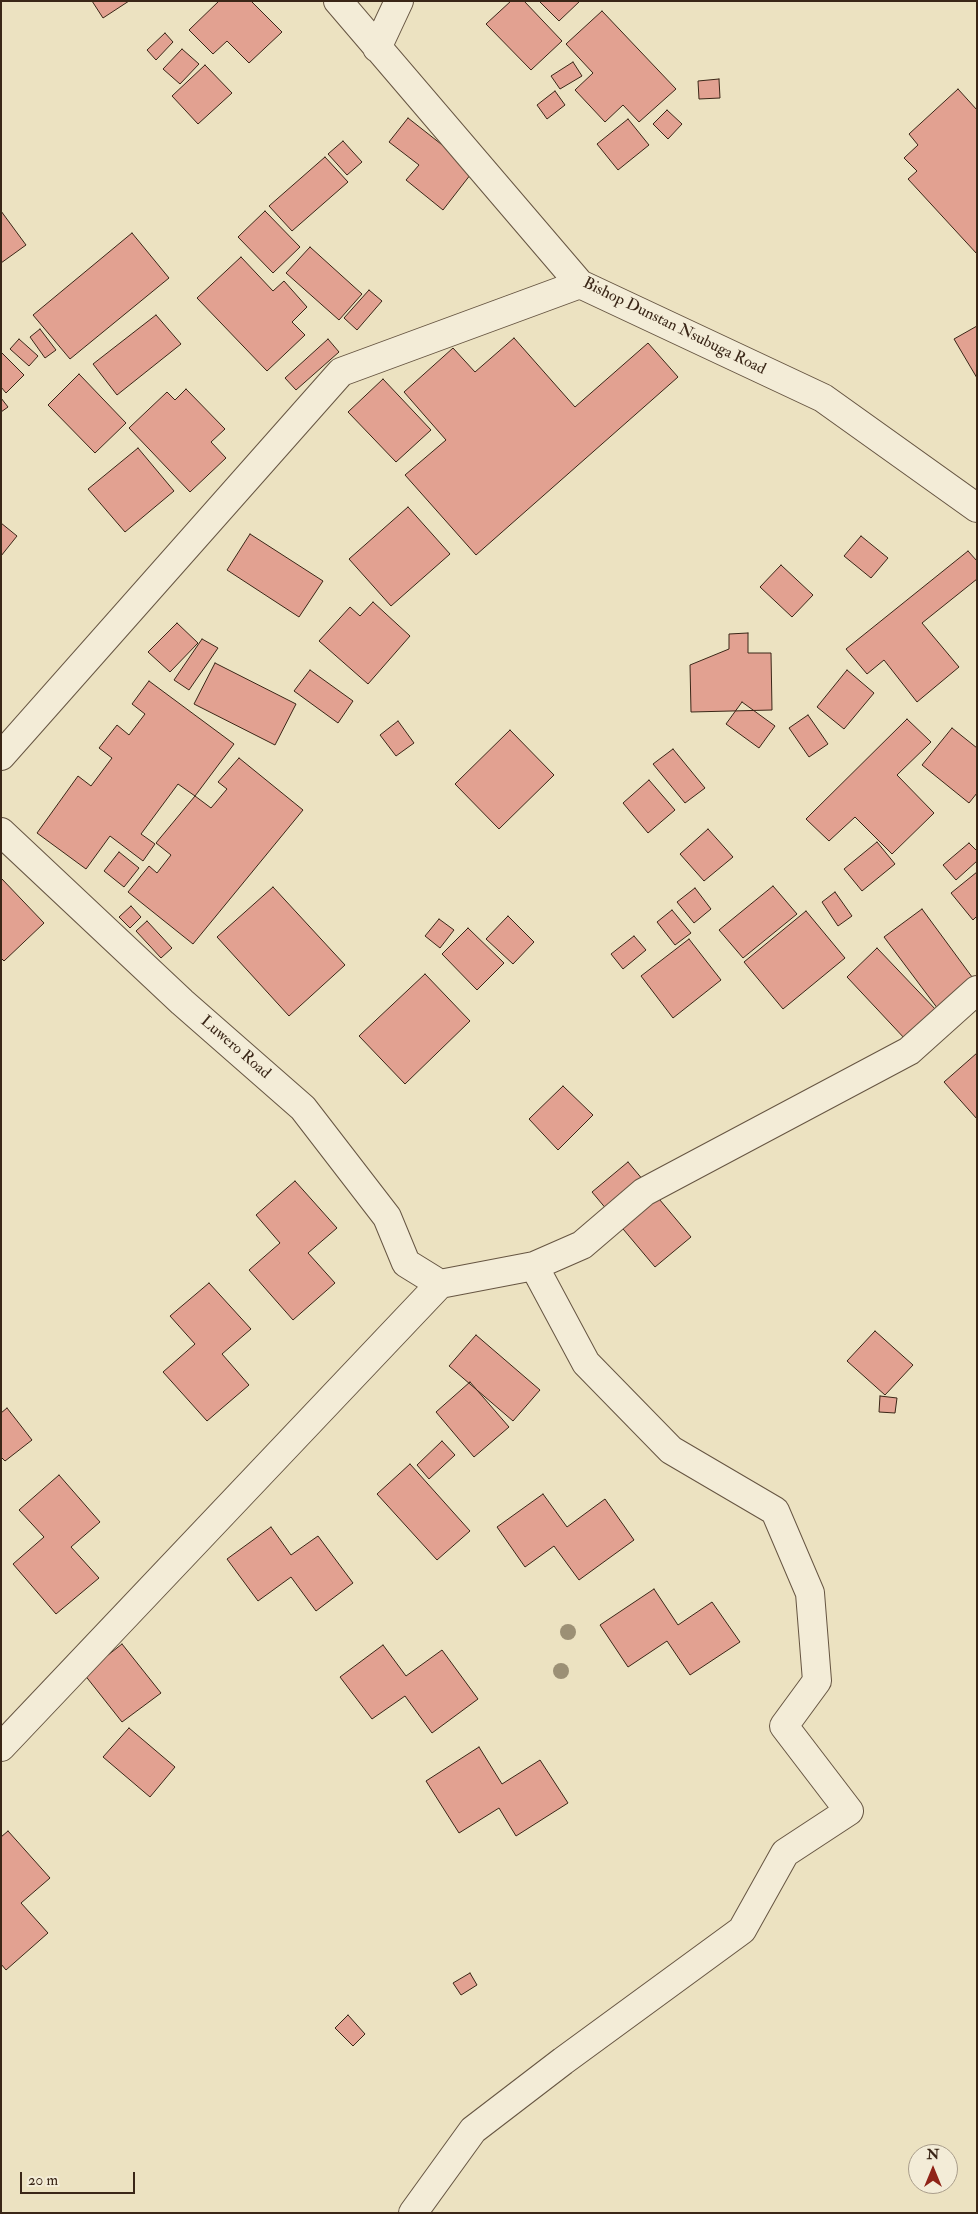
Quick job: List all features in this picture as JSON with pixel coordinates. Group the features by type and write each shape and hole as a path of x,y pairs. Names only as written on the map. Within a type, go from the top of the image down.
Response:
{"street":[{"name":"Bishop Dunstan Nsubuga Road","path":"338,1 580,284 823,398 977,508"},
{"path":"377,48 399,1"},
{"path":"1,756 341,372 580,284"},
{"name":"Luwero Road","path":"1,832 182,1002 303,1108 387,1217 406,1263 440,1284"},
{"path":"1,1747 440,1284 534,1266 582,1245 644,1192 909,1051 977,990"},
{"path":"413,2213 473,2130 563,2061 742,1930 785,1853 849,1811 784,1726 817,1681 810,1593 775,1511 671,1450 586,1363 534,1266"}],"building":[{"path":"92,1 129,1 103,18"},
{"path":"219,1 251,1 282,32 249,63 227,41 213,54 189,30"},
{"path":"511,1 524,1 562,41 531,70 486,24"},
{"path":"539,1 580,1 559,21"},
{"path":"602,11 676,89 639,122 623,105 605,122 575,90 593,73 566,44"},
{"path":"165,33 173,42 156,60 147,50"},
{"path":"182,49 199,64 180,84 163,69"},
{"path":"573,62 582,76 560,89 551,76"},
{"path":"205,65 232,93 198,124 172,96"},
{"path":"719,79 720,98 699,99 698,81"},
{"path":"958,89 977,110 977,254 908,179 917,171 904,158 918,145 909,134"},
{"path":"555,91 565,105 547,119 537,105"},
{"path":"667,110 682,124 668,139 653,124"},
{"path":"408,118 474,170 443,210 406,180 419,165 389,142"},
{"path":"628,119 649,145 618,170 597,144"},
{"path":"343,141 362,162 347,175 328,154"},
{"path":"325,157 348,182 292,231 269,206"},
{"path":"1,211 26,245 1,263"},
{"path":"265,211 300,247 273,273 238,237"},
{"path":"132,233 169,278 70,359 33,315"},
{"path":"310,247 362,294 339,320 286,273"},
{"path":"241,257 273,291 284,281 307,307 292,322 305,335 267,371 197,298"},
{"path":"369,290 382,301 357,330 344,318"},
{"path":"156,315 181,344 117,395 93,364"},
{"path":"977,326 977,378 954,339"},
{"path":"40,329 56,350 45,358 30,337"},
{"path":"514,338 575,407 648,343 678,377 476,555 405,475 446,440 404,392 453,348 475,372"},
{"path":"19,339 38,356 29,366 10,349"},
{"path":"328,339 339,352 296,390 285,378"},
{"path":"1,352 24,375 6,393 1,387"},
{"path":"79,374 126,423 95,453 48,405"},
{"path":"383,379 431,430 396,462 348,412"},
{"path":"186,389 225,429 211,442 226,458 190,492 129,428 167,392 175,400"},
{"path":"1,398 8,407 1,412"},
{"path":"138,448 174,491 125,532 88,489"},
{"path":"408,507 450,554 391,606 349,559"},
{"path":"1,523 17,536 1,556"},
{"path":"250,534 323,581 299,617 227,570"},
{"path":"861,536 888,558 871,578 844,556"},
{"path":"968,551 977,561 977,579 922,623 959,667 917,702 884,660 867,674 846,649"},
{"path":"781,565 813,595 792,617 760,587"},
{"path":"373,602 410,636 368,684 319,641 350,607 360,616"},
{"path":"177,623 198,643 170,672 148,652"},
{"path":"748,633 748,653 771,653 772,710 691,712 690,665 729,649 729,634"},
{"path":"202,639 218,648 189,690 174,680"},
{"path":"215,663 296,704 275,745 194,704"},
{"path":"310,670 353,701 338,723 294,691"},
{"path":"847,670 874,693 844,729 817,707"},
{"path":"149,681 234,744 195,796 178,784 141,834 155,844 143,861 110,836 86,869 37,833 78,776 91,786 112,758 99,748 117,725 129,735 145,714 132,704"},
{"path":"742,702 775,726 759,748 726,724"},
{"path":"808,715 828,744 809,757 789,728"},
{"path":"907,719 931,742 897,775 934,813 892,854 855,817 829,841 806,819"},
{"path":"398,721 414,743 396,756 380,735"},
{"path":"952,728 977,748 977,793 969,803 922,765"},
{"path":"510,730 554,775 499,829 455,784"},
{"path":"673,749 705,788 685,803 653,764"},
{"path":"239,758 303,810 193,944 128,892 149,866 157,873 171,855 156,843 195,796 211,808 227,789 218,782"},
{"path":"649,780 675,810 648,833 623,803"},
{"path":"708,829 733,857 704,881 680,854"},
{"path":"877,842 895,864 862,891 844,869"},
{"path":"969,843 977,851 977,861 956,880 943,865"},
{"path":"119,852 139,868 124,887 104,871"},
{"path":"977,872 977,916 973,920 951,893"},
{"path":"1,878 44,923 4,961 1,958"},
{"path":"773,886 797,914 743,958 719,930"},
{"path":"273,887 345,965 289,1016 217,937"},
{"path":"695,888 711,909 694,923 677,902"},
{"path":"835,892 852,916 838,926 822,902"},
{"path":"131,906 141,917 130,928 119,917"},
{"path":"922,909 975,981 938,1009 884,937"},
{"path":"672,910 691,933 675,945 657,922"},
{"path":"806,911 845,958 783,1009 744,962"},
{"path":"508,916 534,942 513,964 486,939"},
{"path":"439,919 454,930 440,948 425,936"},
{"path":"147,921 172,948 161,958 136,931"},
{"path":"468,928 504,963 477,990 442,954"},
{"path":"634,936 646,950 623,969 611,954"},
{"path":"689,939 721,980 673,1018 641,976"},
{"path":"877,948 937,1011 906,1040 847,977"},
{"path":"425,974 470,1021 405,1084 359,1036"},
{"path":"977,1053 977,1119 944,1082"},
{"path":"563,1086 593,1115 558,1150 529,1119"},
{"path":"628,1162 691,1237 655,1267 592,1192"},
{"path":"295,1181 337,1228 308,1253 335,1283 293,1320 249,1270 280,1243 256,1215"},
{"path":"209,1283 251,1329 222,1354 249,1385 207,1421 163,1372 195,1344 170,1316"},
{"path":"875,1331 913,1365 885,1395 847,1361"},
{"path":"476,1335 540,1390 513,1421 449,1366"},
{"path":"470,1382 509,1427 474,1457 436,1412"},
{"path":"880,1396 897,1398 895,1413 879,1412"},
{"path":"7,1408 32,1440 5,1461 1,1457 1,1413"},
{"path":"442,1441 455,1455 429,1479 417,1465"},
{"path":"410,1464 470,1531 437,1560 377,1494"},
{"path":"59,1475 100,1522 71,1547 99,1578 56,1614 13,1564 44,1537 19,1510"},
{"path":"543,1494 567,1527 605,1499 634,1540 579,1580 554,1546 525,1567 497,1527"},
{"path":"271,1527 291,1555 318,1536 353,1583 316,1611 291,1577 258,1601 227,1559"},
{"path":"654,1589 678,1625 712,1602 740,1642 690,1675 667,1641 628,1667 600,1625"},
{"path":"122,1644 161,1693 122,1722 84,1674"},
{"path":"383,1645 406,1676 442,1650 478,1699 432,1733 405,1696 372,1719 340,1677"},
{"path":"129,1728 175,1767 150,1797 103,1757"},
{"path":"479,1747 502,1784 540,1760 568,1803 516,1836 499,1808 459,1833 426,1781"},
{"path":"8,1831 50,1878 21,1903 48,1933 6,1970 1,1964 1,1837"},
{"path":"470,1973 477,1985 461,1995 453,1983"},
{"path":"348,2015 365,2034 353,2046 335,2028"}]}
